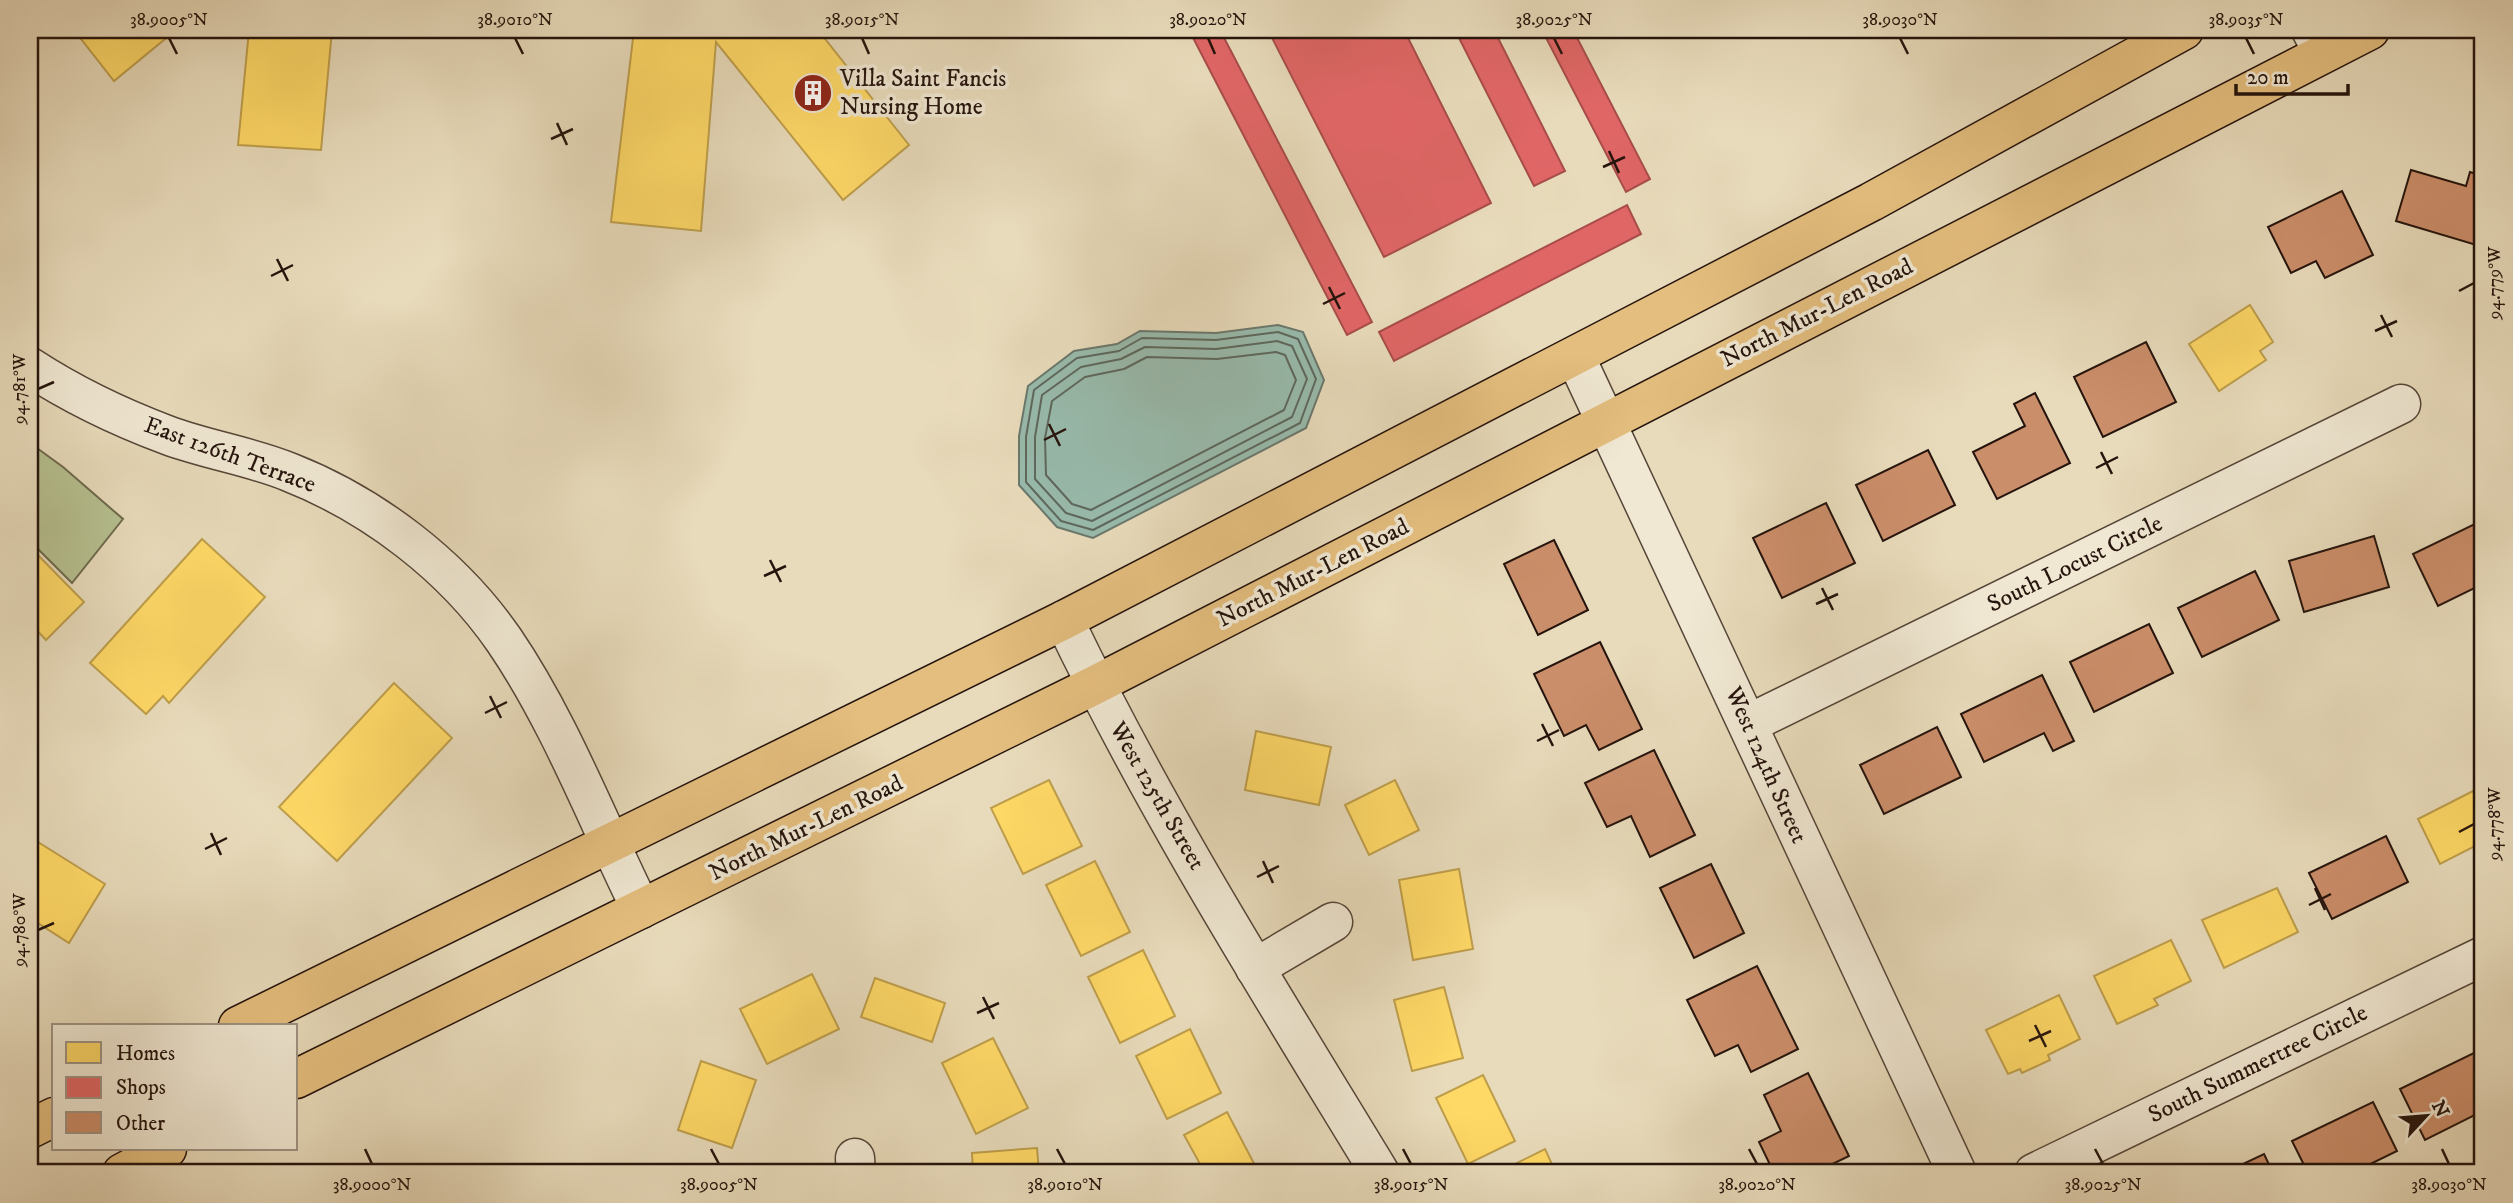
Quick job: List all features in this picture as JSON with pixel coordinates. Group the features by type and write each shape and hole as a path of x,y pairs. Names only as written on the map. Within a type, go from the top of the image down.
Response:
{"main road":[{"path":"242,1024 1064,620 1871,202 2184,30"},
{"name":"North Mur-Len Road","path":"298,1078 1095,685 1606,422 2317,41 2370,30"},
{"path":"30,1129 52,1118"},
{"path":"122,1173 165,1150"}],"street":[{"name":"West 124th Street","path":"1575,356 1957,1173"},
{"name":"East 126th Terrace","path":"30,367 69,393 169,436 289,472 335,493 377,518 420,551 471,598 524,671 641,909"},
{"name":"South Locust Circle","path":"1748,724 2401,404"},
{"name":"West 125th Street","path":"1064,620 1095,685 1255,968 1380,1173"},
{"path":"1255,968 1333,922"},
{"name":"South Summertree Circle","path":"2035,1173 2483,956"}],"green space":[{"path":"30,443 63,467 123,519 72,583 30,541"}],"water":[{"path":"1278,325 1303,332 1324,380 1306,428 1093,538 1057,527 1019,485 1019,436 1028,386 1074,351 1117,344 1140,331 1216,333"}],"building: Homes":[{"path":"74,30 176,30 114,81"},
{"path":"249,30 332,30 321,150 238,145"},
{"path":"502,30 547,30 546,35"},
{"name":"Villa Saint Fancis Nursing Home","path":"634,30 818,30 909,145 843,200 716,42 701,231 611,222"},
{"path":"2250,305 2273,342 2260,351 2266,360 2219,391 2189,344"},
{"path":"202,539 265,597 169,703 163,696 146,714 90,663"},
{"path":"30,547 84,602 46,640 30,623"},
{"path":"394,683 452,738 337,861 279,807"},
{"path":"1256,731 1331,747 1319,805 1245,790"},
{"path":"1049,780 1082,846 1023,874 991,808"},
{"path":"1395,780 1419,830 1369,855 1345,805"},
{"path":"2483,786 2483,842 2440,864 2418,819"},
{"path":"30,837 105,884 69,943 30,918"},
{"path":"1095,861 1130,932 1081,956 1046,885"},
{"path":"1459,869 1473,949 1413,960 1399,880"},
{"path":"2277,888 2298,932 2224,968 2202,920"},
{"path":"2171,940 2191,981 2154,999 2158,1005 2117,1024 2094,976"},
{"path":"1143,950 1175,1016 1120,1043 1088,977"},
{"path":"812,974 839,1029 767,1064 740,1009"},
{"path":"875,978 945,1003 932,1042 861,1017"},
{"path":"1444,987 1463,1058 1412,1071 1394,1000"},
{"path":"2059,995 2080,1039 2048,1055 2050,1060 2022,1073 2020,1069 2008,1074 1986,1030"},
{"path":"1190,1029 1221,1093 1167,1119 1136,1056"},
{"path":"993,1038 1028,1108 976,1134 942,1063"},
{"path":"701,1061 756,1080 732,1148 678,1130"},
{"path":"1483,1075 1515,1141 1468,1164 1436,1098"},
{"path":"1227,1112 1259,1173 1205,1173 1184,1135"},
{"path":"1037,1148 1039,1173 973,1173 972,1153"},
{"path":"1545,1149 1556,1173 1497,1173"}],"building: Shops":[{"path":"1189,30 1220,30 1372,322 1347,335"},
{"path":"1268,30 1404,30 1491,203 1384,257"},
{"path":"1455,30 1494,30 1565,171 1534,186"},
{"path":"1542,30 1573,30 1650,179 1626,192"},
{"path":"1627,205 1641,234 1394,361 1379,332"}],"building: Other":[{"path":"2411,170 2466,186 2470,172 2483,176 2483,247 2396,221"},
{"path":"2342,191 2373,255 2325,278 2316,261 2291,273 2268,227"},
{"path":"2146,342 2176,402 2103,437 2074,377"},
{"path":"2035,393 2070,463 1997,499 1973,452 2025,426 2014,404"},
{"path":"1928,450 1955,505 1883,541 1856,485"},
{"path":"1826,503 1855,563 1782,598 1753,538"},
{"path":"2483,520 2483,584 2438,606 2413,554"},
{"path":"2374,536 2389,587 2304,612 2289,561"},
{"path":"1554,540 1588,610 1538,635 1504,564"},
{"path":"2255,571 2279,620 2202,657 2178,608"},
{"path":"2149,624 2173,673 2094,712 2070,662"},
{"path":"1600,642 1642,729 1599,750 1586,725 1564,736 1534,674"},
{"path":"2042,675 2074,741 2053,751 2044,733 1984,762 1961,714"},
{"path":"1937,727 1961,777 1884,814 1860,765"},
{"path":"1654,750 1695,835 1650,857 1631,816 1607,827 1585,783"},
{"path":"2386,836 2408,882 2332,919 2309,873"},
{"path":"1711,864 1744,933 1694,958 1660,888"},
{"path":"1757,966 1798,1049 1751,1072 1738,1045 1715,1056 1687,1000"},
{"path":"2480,1050 2483,1055 2483,1111 2425,1140 2400,1089"},
{"path":"1808,1073 1849,1156 1814,1173 1774,1173 1759,1142 1781,1131 1764,1095"},
{"path":"2373,1102 2397,1151 2352,1173 2308,1173 2292,1141"},
{"path":"2264,1154 2273,1173 2224,1173"}],"place":[{"name":"Villa Saint Fancis Nursing Home","path":"813,93"}]}
